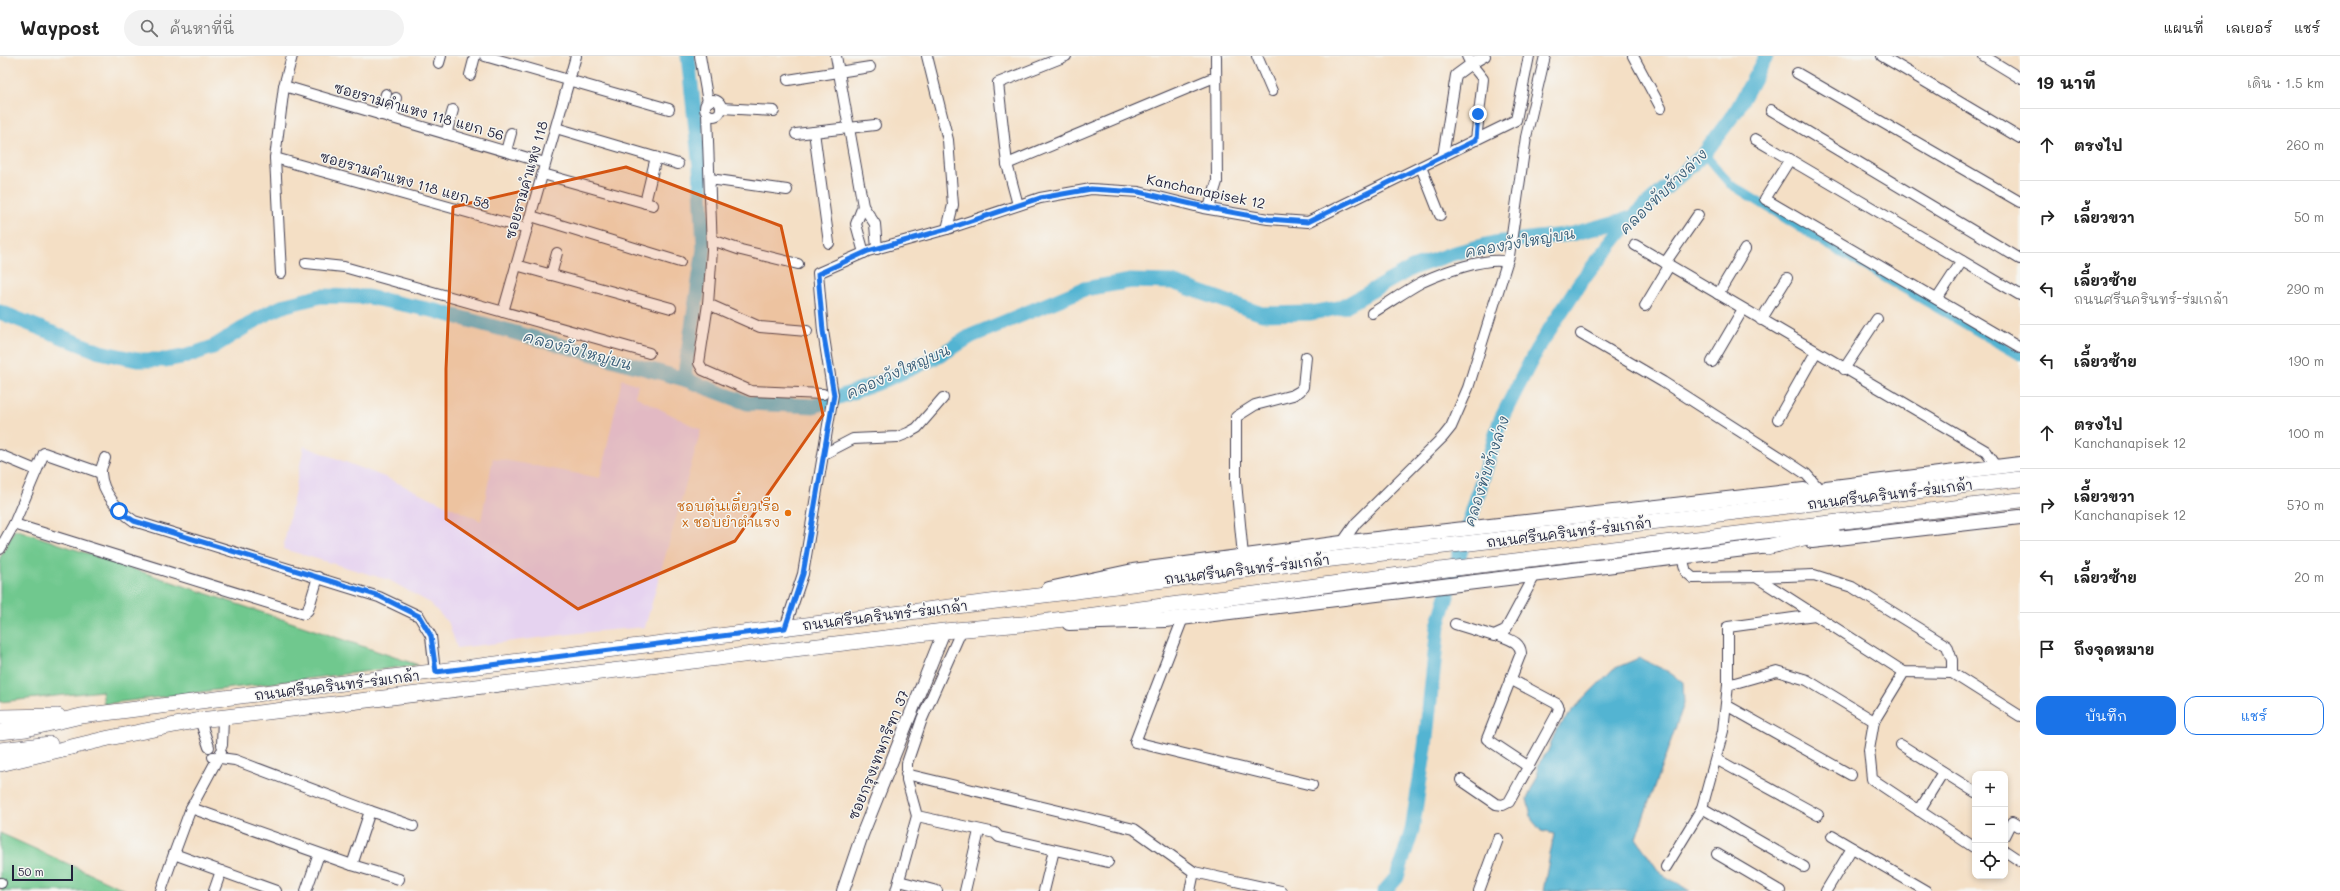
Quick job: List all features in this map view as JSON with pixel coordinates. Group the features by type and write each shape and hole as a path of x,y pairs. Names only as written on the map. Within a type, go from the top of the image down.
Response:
{"main road":[{"path":"1792,492 1821,490 2020,464"},
{"name":"ถนนศรีนครินทร์-ร่มเกล้า","path":"0,732 26,729 81,716 1022,597 2020,479"},
{"path":"1821,490 1905,492"},
{"name":"ถนนศรีนครินทร์-ร่มเกล้า","path":"1022,597 1126,572 1243,556 1342,543 1792,492"},
{"name":"ถนนศรีนครินทร์-ร่มเกล้า","path":"0,764 109,738 200,720 944,631 1033,623 1422,572 2020,500"},
{"path":"1767,547 1897,515"},
{"name":"ถนนศรีนครินทร์-ร่มเกล้า","path":"1033,623 1131,622 1183,618 2020,517"},
{"name":"ถนนศรีนครินทร์-ร่มเกล้า","path":"0,717 24,715 81,716"},
{"name":"ถนนศรีนครินทร์-ร่มเกล้า","path":"0,750 109,738"}],"street":[{"path":"281,273 275,158 284,86 292,56"},
{"path":"470,75 475,56"},
{"path":"485,56 669,109"},
{"name":"ซอยรามคำแหง 118","path":"503,312 576,56"},
{"path":"700,56 708,102 705,110 707,114 712,240 708,304 699,359 703,370 751,391 823,394"},
{"path":"836,56 863,206 875,224 877,249"},
{"path":"927,56 948,140 953,205 947,229"},
{"path":"1018,205 1007,164 998,83 1066,56"},
{"path":"1209,208 1217,182 1216,56"},
{"path":"1257,56 1272,91"},
{"path":"1443,156 1456,75 1469,60 1485,56"},
{"name":"Kanchanapisek 12","path":"824,454 834,395 823,331 818,274 864,253 947,229 1040,198 1091,189 1139,192 1209,208 1268,219 1308,222 1421,168 1516,120 1529,56"},
{"path":"1342,543 1356,523 1451,427 1468,388 1508,259 1526,137 1546,56"},
{"path":"1633,56 1662,108"},
{"path":"1882,56 2020,138"},
{"path":"1984,56 2020,78"},
{"path":"1469,60 1483,79 1476,140"},
{"path":"788,80 870,67"},
{"path":"1797,73 2020,202"},
{"path":"1007,164 1210,79"},
{"name":"ซอยรามคำแหง 118 แยก 56","path":"284,86 545,163"},
{"path":"380,114 386,94"},
{"path":"391,118 396,98"},
{"path":"707,114 713,117 719,114 722,108 720,102 714,100 708,102"},
{"path":"722,108 774,111"},
{"path":"446,134 453,110"},
{"path":"1771,110 2020,259"},
{"path":"796,134 875,125"},
{"path":"556,128 678,164"},
{"path":"814,132 829,243"},
{"path":"506,152 511,133"},
{"path":"1755,139 2020,295"},
{"path":"543,174 649,204 656,157"},
{"name":"ซอยรามคำแหง 118 แยก 58","path":"275,158 527,229"},
{"path":"1790,159 1765,199 2020,348"},
{"path":"1421,168 1440,215"},
{"path":"710,179 787,190"},
{"path":"863,206 856,224 864,253"},
{"path":"1645,306 1667,264 1698,215"},
{"path":"531,216 680,262"},
{"path":"712,240 741,250 798,264"},
{"path":"1635,245 1986,451 1997,467"},
{"path":"1718,294 1745,249"},
{"path":"551,275 557,253"},
{"path":"1372,313 1423,282 1479,262 1508,259"},
{"path":"1937,299 1962,261"},
{"path":"306,263 344,267 649,353"},
{"path":"516,265 671,308"},
{"path":"1761,320 1787,278"},
{"path":"708,304 760,326 807,331"},
{"path":"1712,362 1743,309"},
{"path":"1844,369 1877,319"},
{"path":"1581,334 1663,382 1791,464 1821,490"},
{"path":"1778,419 1816,352"},
{"path":"1243,556 1236,482 1236,416 1255,405 1294,395 1300,391 1303,387 1306,357"},
{"path":"785,628 803,574 824,454 853,438 898,437 908,434 917,428 943,398"},
{"path":"1,545 14,524 44,453 101,473"},
{"path":"0,455 36,470"},
{"path":"105,458 101,473 107,492 119,511 134,521 379,596 419,616 431,636 436,672"},
{"path":"14,524 304,614 308,610 318,577"},
{"path":"1682,557 1686,572 1693,578 1814,575 1852,587 1947,646 1952,660 1952,673"},
{"path":"1499,636 1504,631 1535,575"},
{"path":"1756,577 1904,672 1952,673 2020,716"},
{"path":"1666,867 1702,808 1724,731 1728,685 1728,627 1815,615"},
{"path":"1183,618 1135,742 1312,785"},
{"path":"1456,624 1494,636 1499,636 1518,643 1521,647 1521,653 1487,739 1529,767"},
{"path":"937,891 897,886 917,816 906,774 907,763 922,719 962,629"},
{"name":"ซอยกรุงเทพกรีฑา 37","path":"843,891 862,835 944,631"},
{"path":"1728,685 1777,671 1807,680 1874,721"},
{"path":"1904,672 1874,721 1869,750 1872,779 1972,846"},
{"path":"1461,780 1496,804 1503,805 1509,802 1529,767 1559,708 1557,704 1510,679"},
{"path":"1726,705 1851,775"},
{"path":"161,891 191,808 215,754 223,718"},
{"path":"200,720 215,754 413,826"},
{"path":"1901,745 1972,790"},
{"path":"1716,759 1818,815"},
{"path":"1919,811 1943,772"},
{"path":"906,774 1134,829 1194,872 1241,887 1281,891"},
{"path":"191,808 319,854 399,879"},
{"path":"1702,808 1804,867"},
{"path":"352,865 370,811"},
{"path":"917,816 979,831 995,833 999,837 1108,862"},
{"path":"2008,830 2012,822 2020,827"},
{"path":"964,891 979,831"},
{"path":"1832,836 1926,891"},
{"path":"1479,891 1498,839"},
{"path":"1826,891 1852,848"},
{"path":"1044,891 1054,850"},
{"path":"174,854 221,871 261,888 276,891"},
{"path":"306,891 319,854"},
{"path":"1717,854 1780,891"},
{"path":"2008,854 2020,861"},
{"path":"214,891 221,871"},
{"path":"1190,891 1194,872"}],"highlighted area":[{"path":"626,167 781,226 823,415 735,541 578,609 446,519 446,369 453,207"}],"shaded area":[{"path":"622,379 638,385 635,396 701,430 645,627 579,633 457,648 449,624 430,603 389,580 283,549 304,446 387,478 481,521 493,458 600,478"}],"green space":[{"path":"15,529 418,665 104,704 102,691 0,702 0,558"},
{"path":"0,833 128,891 1,891 3,886 0,879"}],"water":[{"path":"1639,658 1667,671 1683,682 1684,704 1636,838 1660,873 1690,891 1543,891 1554,834 1541,831 1532,820 1527,799 1538,775 1537,766 1548,751 1556,730 1582,700 1613,669"}],"waterway":[{"path":"684,379 704,249 700,167 688,56"},
{"name":"คลองทับช้างล่าง","path":"1385,891 1397,877 1412,830 1425,747 1438,626 1500,421 1537,349 1579,284 1632,218 1704,154 1736,111 1766,56"},
{"path":"1704,154 1730,184 1823,242 2020,356"},
{"name":"คลองวังใหญ่บน","path":"0,312 100,352 137,360 166,360 187,356 213,347 266,314 286,305 321,296 368,297 436,311 684,379 747,403 814,406 878,383 937,357 971,336 1084,289 1131,281 1172,282 1262,314 1311,313 1343,307 1412,268 1451,254 1494,243 1572,234 1632,218"}],"place":[{"name":"ชอบตุ๋นเตี๋ยวเรือ x ชอบยำตำแรง","path":"788,513"}],"route":[{"path":"119,511 134,521 379,596 419,616 431,636 434,648 436,672 785,628 803,574 834,395 823,331 818,274 868,251 947,229 1040,198 1091,189 1139,192 1209,208 1268,219 1308,222 1476,140 1478,114"}]}
